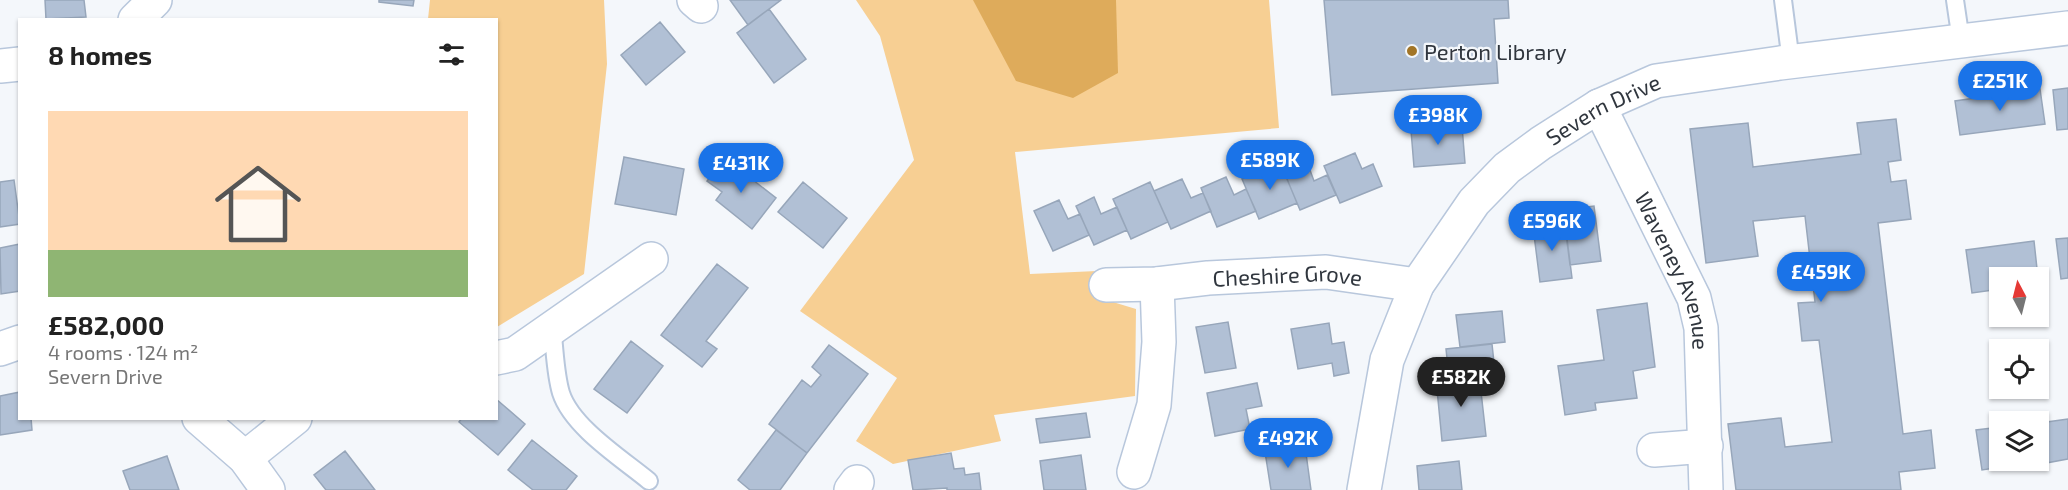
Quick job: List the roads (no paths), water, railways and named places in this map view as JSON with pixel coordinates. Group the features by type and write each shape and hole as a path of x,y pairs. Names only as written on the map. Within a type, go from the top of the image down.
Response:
{"street":[{"path":"137,18 155,0"},
{"name":"Severn Drive","path":"1364,490 1387,360 1417,285 1474,202 1507,168 1541,143 1599,106 1656,81 2068,28"},
{"path":"0,66 18,64"},
{"name":"Waveney Avenue","path":"1599,106 1694,298 1701,328 1706,490"},
{"path":"498,358 516,354 651,259"},
{"name":"Cheshire Grove","path":"1106,285 1157,284 1208,278 1326,272 1417,285"},
{"path":"1134,472 1154,405 1159,342 1157,284"},
{"path":"0,349 18,343"},
{"path":"202,420 245,458 268,490"},
{"path":"245,458 292,420"},
{"path":"1654,450 1706,446"}],"lane":[{"path":"1783,0 1791,62"},
{"path":"1955,0 1961,40"},
{"path":"552,328 561,392 568,410 583,427 649,481"}],"place":[{"name":"Perton Library","path":"1412,51"}]}
